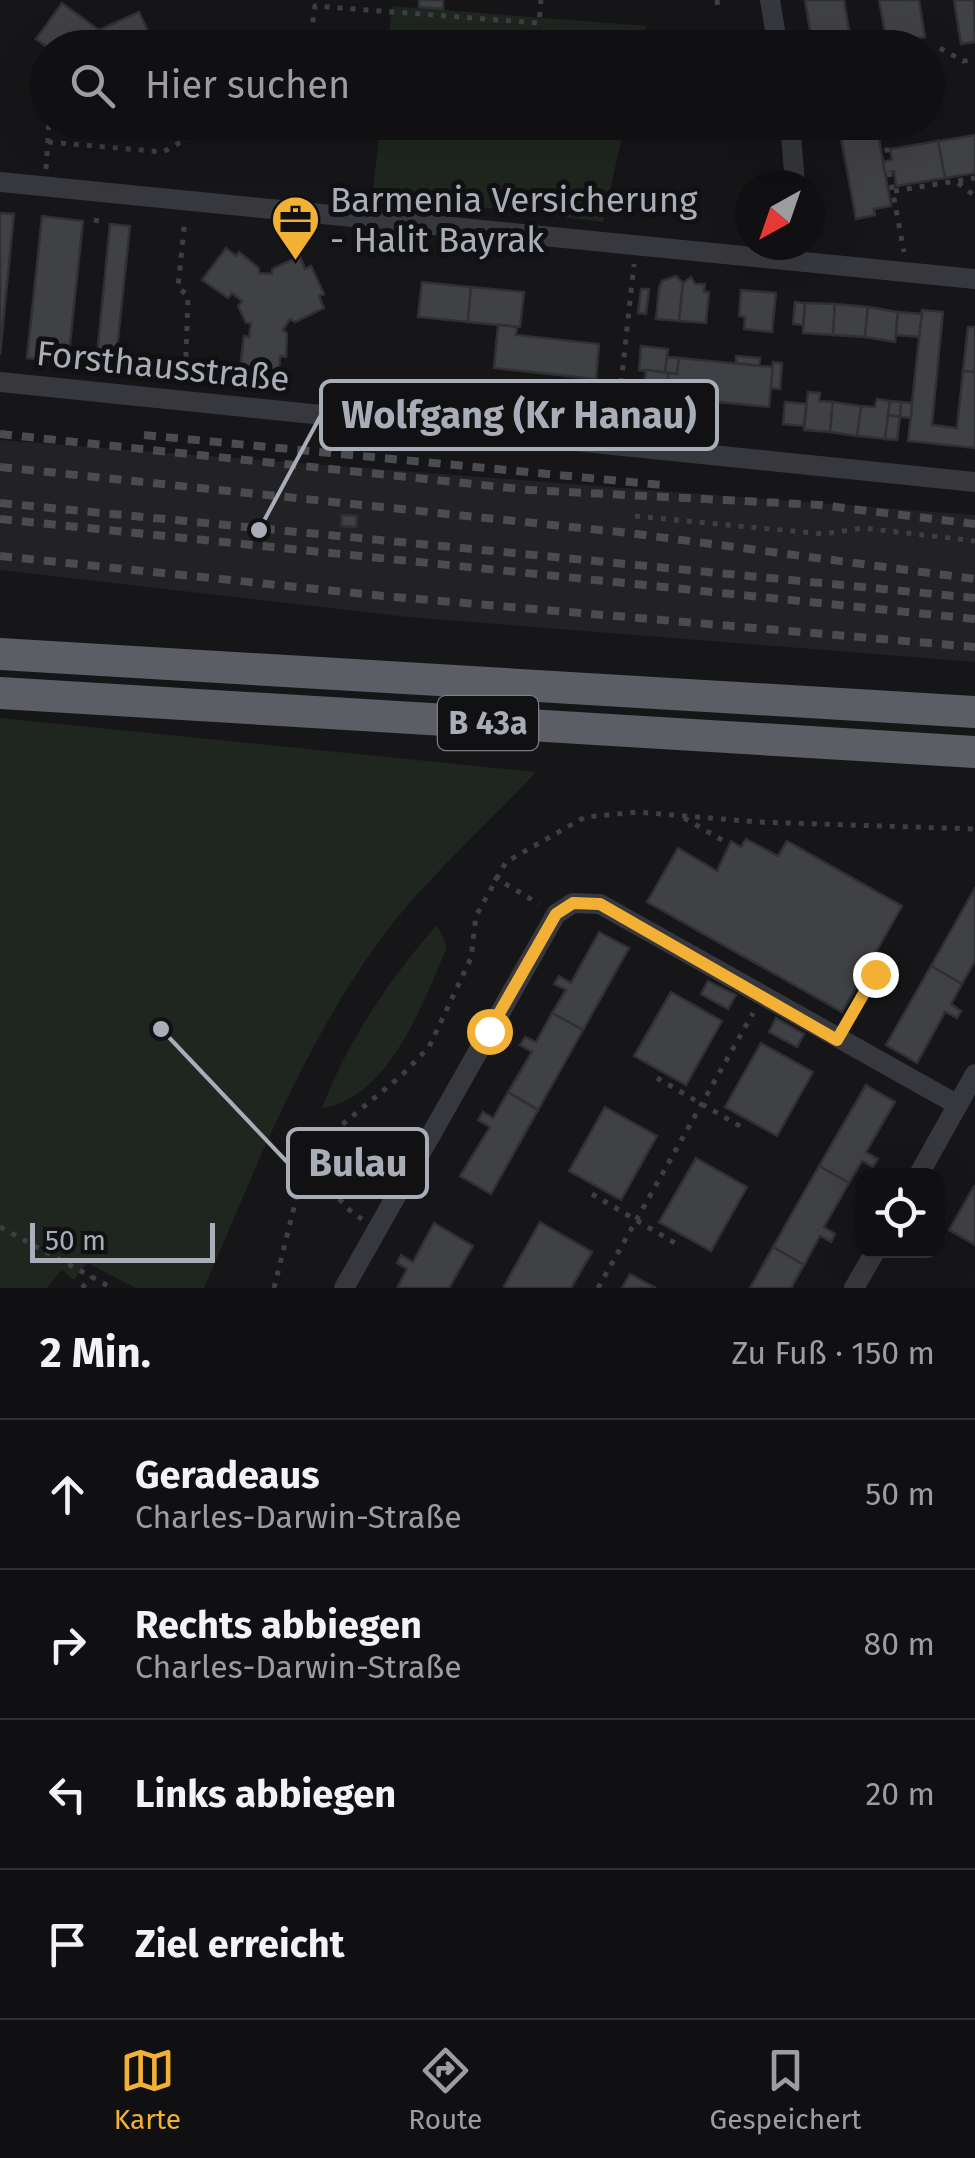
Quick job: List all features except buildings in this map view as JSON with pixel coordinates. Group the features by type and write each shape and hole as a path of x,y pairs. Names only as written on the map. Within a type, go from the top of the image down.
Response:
{"highway":[{"name":"B 43a","path":"0,654 975,712"},
{"name":"B 43a","path":"0,694 975,752"}],"street":[{"path":"770,0 775,30"},
{"path":"791,140 794,170"},
{"path":"0,182 636,247 735,251"},
{"path":"825,259 975,280"},
{"name":"Forsthausstraße","path":"0,382 975,482"},
{"path":"344,1288 556,914 573,903 600,904 837,1040 958,1104"},
{"path":"922,1168 975,1074"},
{"path":"854,1288 871,1258"}],"path":[{"path":"312,30 315,6 539,22 542,0"},
{"path":"716,0 718,9"},
{"path":"945,51 963,61 975,60"},
{"path":"44,186 48,142 163,152 184,140"},
{"path":"886,140 890,161"},
{"path":"889,172 908,273"},
{"path":"894,191 975,178"},
{"path":"958,183 975,196"},
{"path":"184,401 188,296 178,287 187,201"},
{"path":"614,445 636,247"},
{"path":"635,516 823,534 863,528 975,540"},
{"path":"274,1288 287,1221 302,1175 326,1138 402,1075 429,1046 471,958 476,916 494,877 506,862 585,818 638,812 975,829"},
{"path":"680,816 729,844"},
{"path":"494,877 556,914"},
{"path":"837,1040 875,974 869,971 876,960 872,958"},
{"path":"598,1288 762,998"},
{"path":"657,1078 745,1129"},
{"path":"317,1152 332,1191 345,1209 377,1228"},
{"path":"592,1194 680,1246"},
{"path":"0,1227 112,1288"},
{"path":"82,1288 92,1277"}],"shaded area":[{"path":"392,6 646,26 645,30 390,30"},
{"path":"378,140 621,140 603,222 373,194"},
{"path":"0,440 975,515 975,662 408,617 0,570"},
{"path":"0,718 536,772 415,896 352,981 282,1109 204,1288 136,1288 87,1263 74,1280 61,1270 47,1288 0,1288"},
{"path":"437,925 447,947 401,1044 367,1087 346,1101 322,1108 371,1012"}],"railway":[{"path":"0,434 530,490 820,505 975,524"},
{"path":"144,435 662,485"},
{"path":"0,467 629,533 975,579"},
{"path":"0,503 975,598"},
{"path":"0,519 975,619"},
{"path":"0,556 383,596 975,647"}],"place":[{"name":"Barmenia Versicherung - Halit Bayrak","path":"295,262"},
{"name":"Wolfgang (Kr Hanau)","path":"259,530"},
{"name":"Bulau","path":"161,1029"}],"route":[{"path":"489,1031 556,914 584,901 600,904 837,1040 875,974"}]}
